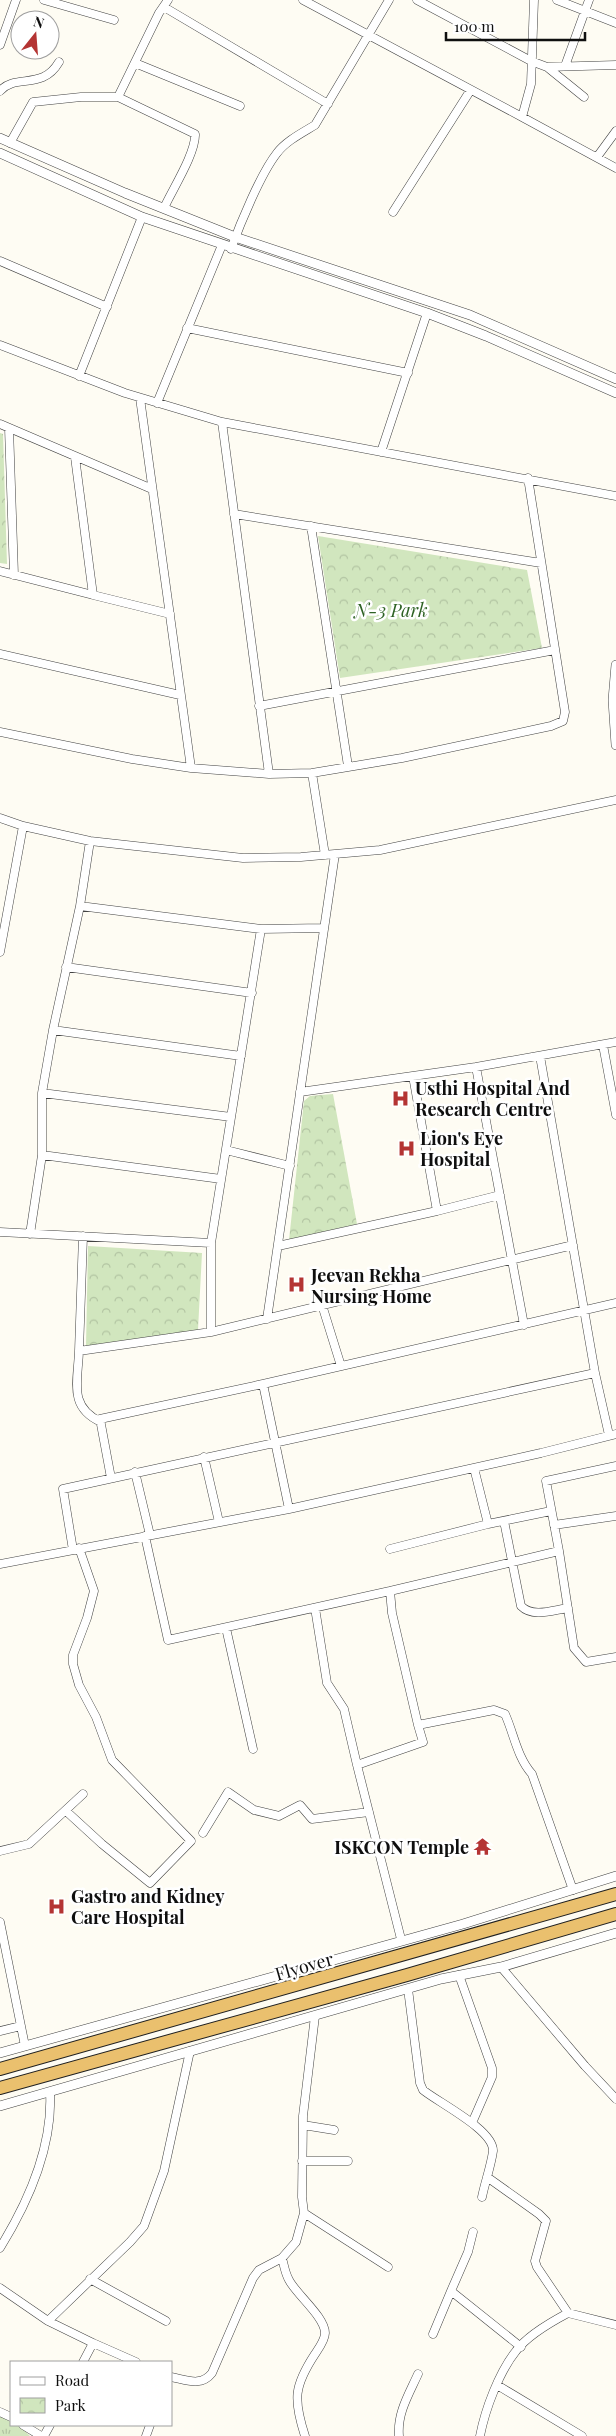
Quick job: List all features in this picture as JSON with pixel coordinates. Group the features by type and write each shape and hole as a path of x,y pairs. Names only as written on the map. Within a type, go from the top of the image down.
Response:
{"highway":[{"name":"Flyover","path":"0,2069 616,1894"},
{"name":"Flyover","path":"0,2088 398,1978 616,1914"}],"street":[{"path":"0,45 16,0"},
{"path":"44,0 114,20"},
{"path":"304,0 616,168"},
{"path":"231,249 277,152 296,136 315,125 389,0"},
{"path":"417,0 531,61 547,67 584,97"},
{"path":"436,10 437,0"},
{"path":"522,117 531,84 534,0"},
{"path":"557,0 616,23"},
{"path":"565,66 589,0"},
{"path":"118,97 166,3 328,104"},
{"path":"0,91 11,83 30,81 50,75 59,62"},
{"path":"135,63 240,106"},
{"path":"547,67 616,66"},
{"path":"392,212 470,91"},
{"path":"10,143 33,102 118,97 194,134 195,140 190,153 164,208"},
{"path":"596,157 616,131"},
{"path":"0,138 235,238 470,315 616,379"},
{"path":"0,153 142,217 231,249 427,313 486,336 616,393"},
{"path":"79,376 142,217"},
{"path":"157,403 222,245"},
{"path":"0,261 106,307"},
{"path":"381,452 427,313"},
{"path":"187,328 408,373"},
{"path":"0,345 140,398 222,422 616,496"},
{"path":"140,398 191,768"},
{"path":"222,422 270,774"},
{"path":"0,424 152,489"},
{"path":"9,428 14,575"},
{"path":"76,456 93,595"},
{"path":"0,732 71,748 191,768 270,774 312,773 470,745 552,726 563,721 566,712 528,478"},
{"path":"234,514 542,563"},
{"path":"311,526 335,693 348,766"},
{"path":"0,571 170,614"},
{"path":"260,706 555,650"},
{"path":"0,654 180,695"},
{"path":"616,665 616,745"},
{"path":"312,773 325,855"},
{"path":"0,818 23,826 90,841 242,858 325,855 380,850 616,800"},
{"path":"0,952 23,826"},
{"path":"30,1234 42,1155 42,1093 53,1030 80,906 90,841"},
{"path":"267,1319 335,854"},
{"path":"80,906 261,929 324,928"},
{"path":"211,1332 211,1243 261,929"},
{"path":"66,967 252,992"},
{"path":"53,1030 241,1056"},
{"path":"300,1092 476,1067 616,1042"},
{"path":"602,1045 616,1116"},
{"path":"0,1564 289,1509 474,1468 612,1434 595,1373 540,1056"},
{"path":"476,1067 524,1325"},
{"path":"413,1076 437,1211"},
{"path":"42,1093 231,1117"},
{"path":"226,1150 290,1166"},
{"path":"42,1155 221,1180"},
{"path":"278,1246 500,1195"},
{"path":"0,1232 211,1243"},
{"path":"83,1236 77,1399 88,1416 101,1422"},
{"path":"79,1351 211,1332 573,1245"},
{"path":"111,1478 100,1419 263,1384 616,1303"},
{"path":"322,1305 341,1366"},
{"path":"66,1811 150,1884 191,1841 112,1760 96,1717 79,1685 72,1664 73,1655 87,1618 94,1592 76,1549 63,1489 595,1373"},
{"path":"263,1384 289,1509"},
{"path":"204,1457 218,1522"},
{"path":"616,1466 546,1481 574,1648 586,1662 616,1657"},
{"path":"474,1468 488,1524"},
{"path":"135,1472 168,1640 316,1608 511,1560 559,1551"},
{"path":"390,1549 488,1524 551,1512"},
{"path":"554,1524 616,1516"},
{"path":"504,1521 518,1602 524,1610 537,1613 568,1608"},
{"path":"357,1766 423,1742 392,1613 390,1590"},
{"path":"316,1608 327,1683 344,1709 401,1940"},
{"path":"226,1628 253,1749"},
{"path":"418,1725 494,1710 505,1714 524,1763 532,1774 572,1890"},
{"path":"203,1833 228,1792 254,1810 279,1816 300,1805 312,1819 368,1812"},
{"path":"0,1851 28,1844 83,1794"},
{"path":"0,2053 463,1924 616,1876"},
{"path":"0,1922 25,2046"},
{"path":"0,2106 408,1989 459,1975 500,1967 616,1933"},
{"path":"500,1967 585,2066 616,2098"},
{"path":"459,1975 492,2068 492,2077 472,2123"},
{"path":"408,1989 420,2083 430,2096 472,2123 491,2140 493,2150 482,2197"},
{"path":"172,2377 197,2382 207,2379 212,2373 253,2278 260,2270 282,2258 296,2242 304,2213 302,2197 303,2125 315,2016"},
{"path":"0,2032 21,2026"},
{"path":"48,2321 130,2242 144,2226 164,2171 190,2051"},
{"path":"0,2248 38,2171 48,2133 51,2113 50,2092"},
{"path":"303,2125 334,2130"},
{"path":"302,2161 348,2161"},
{"path":"487,2177 546,2221 535,2261 537,2267 568,2312 616,2326"},
{"path":"304,2213 388,2267"},
{"path":"433,2334 468,2252 474,2232"},
{"path":"282,2258 288,2279 321,2323 325,2332 324,2339 303,2372 296,2389 300,2420 305,2436"},
{"path":"90,2279 166,2321"},
{"path":"0,2288 48,2321 134,2361"},
{"path":"451,2292 521,2347"},
{"path":"480,2436 497,2385 516,2350 547,2324 568,2312"},
{"path":"84,2361 93,2343"},
{"path":"399,2436 399,2422 402,2410 418,2374"},
{"path":"497,2385 582,2436"},
{"path":"25,2426 43,2436"}],"green space":[{"path":"0,433 3,434 7,564 0,563"},
{"name":"N-3 Park","path":"318,536 527,570 542,648 340,678"},
{"path":"333,1094 357,1224 289,1240 304,1101 310,1096"},
{"path":"88,1246 202,1253 198,1330 86,1346"},
{"path":"0,2414 10,2418 10,2426 20,2426 30,2436 0,2436"}],"place":[{"name":"Usthi Hospital And Research Centre","path":"401,1098"},
{"name":"Lion's Eye Hospital","path":"406,1148"},
{"name":"Jeevan Rekha Nursing Home","path":"297,1285"},
{"name":"ISKCON Temple","path":"483,1847"},
{"name":"Gastro and Kidney Care Hospital","path":"57,1906"}]}
